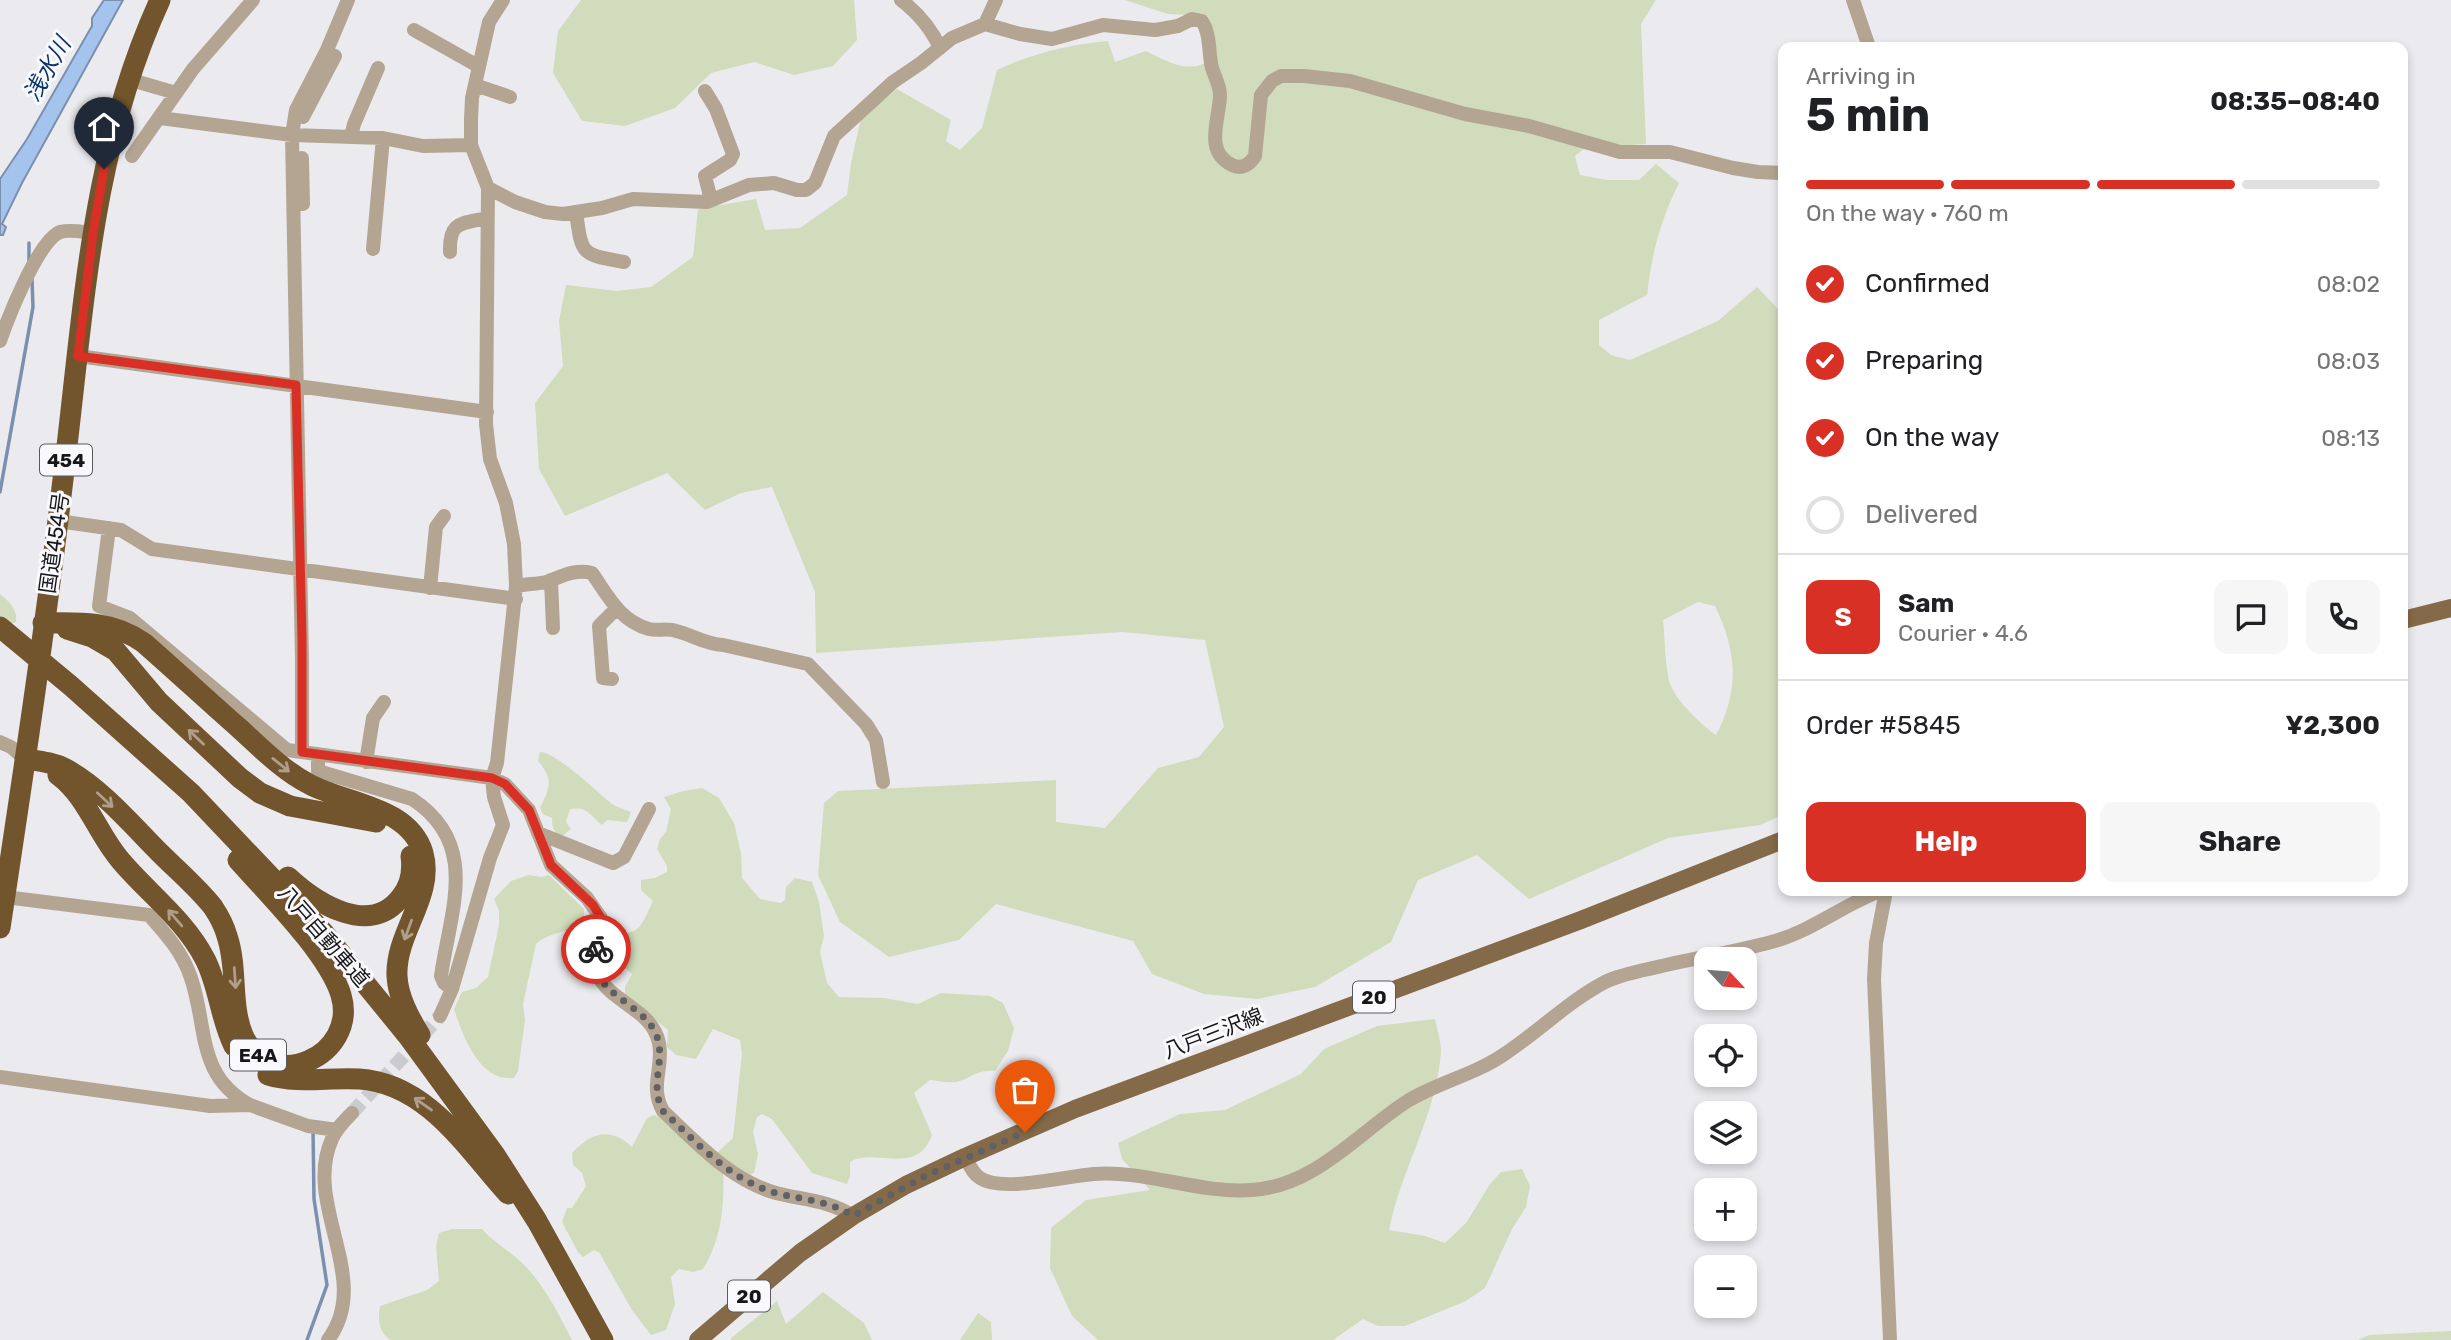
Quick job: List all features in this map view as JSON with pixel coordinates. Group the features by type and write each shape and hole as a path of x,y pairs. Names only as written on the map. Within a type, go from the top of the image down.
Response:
{"highway":[{"name":"国道454号","path":"0,928 58,521 93,233 113,131 128,79 160,0"},
{"name":"E4A","path":"43,623 92,637 116,651 159,702 240,778 260,793 299,808 368,819 396,834 411,856 409,883 400,900 376,914 356,915 335,909 298,887 183,790"},
{"name":"E4A","path":"43,623 91,623 133,635 285,769 318,789 384,812 410,831 421,847 425,878 399,956 398,985 410,1017 475,1118 495,1155"},
{"name":"八戸自動車道","path":"0,627 183,790 323,932 408,1035 495,1155 537,1221 603,1340"},
{"name":"八戸自動車道","path":"0,637 69,690"},
{"name":"E4A","path":"25,759 58,765 89,785 214,909 222,922 232,952 241,1030 254,1052 280,1065 299,1065 316,1058 331,1045 341,1027 343,1003 335,981 299,929 183,790"},
{"name":"E4A","path":"25,759 54,772 68,783 120,860 196,943 211,972 232,1042 249,1065 267,1075 288,1080 359,1079 377,1082 411,1096 427,1105 444,1121 520,1207"},
{"name":"八戸自動車道","path":"183,790 326,947 437,1088 582,1302"}],"main road":[{"path":"2408,616 2451,608"},
{"name":"八戸三沢線","path":"698,1340 800,1253 853,1216 906,1185 965,1157 1076,1110 1581,920 1778,842"}],"street":[{"path":"132,156 176,93 253,0"},
{"path":"302,752 296,385 296,110 327,50 348,0"},
{"path":"440,1016 452,989 490,858 503,825 494,797 492,778 497,764 516,592 514,544 506,503 490,459 487,412 488,188 471,145 471,118 478,66 489,22 503,0"},
{"path":"901,0 924,21 940,48"},
{"path":"985,24 996,0"},
{"path":"1853,0 1867,42"},
{"path":"488,188 515,202 545,212 563,214 602,208 633,198 678,202 711,200 749,185 774,183 806,190 815,183 834,136 892,82 952,38 985,24 1020,34 1052,39 1103,25 1155,30 1178,26 1192,19 1202,20 1207,29 1212,67 1220,95 1213,132 1222,158 1233,166 1249,164 1255,156 1261,95 1272,81 1281,76 1304,76 1350,81 1465,114 1540,128 1620,152 1670,152 1745,170 1778,173"},
{"path":"414,30 478,66"},
{"path":"303,204 296,135 303,116 335,56"},
{"path":"351,137 378,68"},
{"path":"128,79 176,93"},
{"path":"475,85 510,97"},
{"path":"705,91 716,109 733,155 730,160 705,176 711,200"},
{"path":"160,118 296,135 383,138 423,146 471,145"},
{"path":"373,249 383,138"},
{"path":"576,212 581,246 591,256 624,262"},
{"path":"450,252 449,236 454,229 461,224 487,218"},
{"path":"0,341 22,288 48,242 58,233 69,230 93,233"},
{"path":"78,356 487,412"},
{"path":"430,588 436,527 444,516"},
{"path":"58,521 121,530 152,549 430,588 516,592 569,573 592,573 617,608 634,623 651,629 674,630 709,644 808,664 866,724 876,740 883,782"},
{"path":"109,528 99,606 130,618 288,750 492,778 505,784 529,810 551,865 593,905 601,918 594,959 595,970 603,984 645,1017 656,1032 659,1044 655,1090 663,1111 728,1171 775,1192 829,1204 853,1216"},
{"path":"551,580 552,628"},
{"path":"612,679 603,678 599,626 617,608"},
{"path":"366,762 373,718 384,702"},
{"path":"0,742 25,759"},
{"path":"318,754 318,771 412,799 426,808 446,833 455,862 456,900 441,976 444,983 452,989"},
{"path":"538,833 613,863 624,857 649,809"},
{"path":"965,1157 976,1176 993,1185 1098,1173 1143,1176 1186,1186 1252,1190 1279,1184 1305,1175 1406,1102 1445,1082 1478,1070 1506,1054 1574,1002 1607,981 1777,940 1805,930 1866,896"},
{"path":"1885,896 1876,943 1874,979 1890,1340"},
{"path":"5,897 149,915 170,939 191,976 203,1041 214,1070 229,1091 250,1105 307,1126 337,1130"},
{"path":"0,1077 210,1106 250,1105"},
{"path":"328,1340 338,1325 344,1280 324,1189 327,1152 337,1130 352,1114"}],"green space":[{"path":"581,0 854,0 857,40 833,66 794,75 754,62 711,73 675,108 625,126 582,121 553,73 558,31"},
{"path":"1125,0 1656,0 1641,24 1646,144 1585,148 1575,156 1580,175 1607,180 1639,180 1656,164 1679,183 1658,238 1647,295 1599,320 1599,345 1611,355 1630,360 1718,321 1757,287 1778,309 1778,817 1760,825 1668,838 1529,899 1477,855 1418,880 1391,942 1315,987 1257,999 1204,994 1152,974 1133,941 996,904 959,940 889,957 840,922 818,875 824,803 838,791 1056,780 1056,822 1105,828 1158,768 1199,757 1224,727 1205,640 1122,632 816,653 815,592 772,487 741,493 705,510 667,473 565,516 539,469 535,403 563,366 559,321 566,285 617,291 651,287 693,257 698,209 756,199 765,230 800,228 847,195 861,118 897,89 951,120 946,141 960,150 982,128 997,70 1037,54 1108,41 1115,62 1146,51 1178,65 1202,64 1210,60 1213,39 1208,16 1168,14","holes":["1698,602 1715,606 1728,639 1733,670 1729,702 1716,735 1697,720 1674,693 1666,663 1663,620"]},
{"path":"0,594 14,610 16,622 11,624 0,616"},
{"path":"540,752 556,758 613,804 631,812 627,822 607,820 602,825 585,810 570,809 566,822 571,829 561,837 554,829 552,818 543,814 540,808 549,784 538,761"},
{"path":"702,788 719,798 734,823 741,853 742,878 760,899 781,903 785,900 786,887 795,878 812,882 819,902 824,936 820,952 827,983 839,997 884,998 918,1004 941,993 990,996 1003,1003 1014,1028 1008,1051 995,1071 981,1072 957,1082 930,1080 914,1093 932,1135 925,1148 916,1155 895,1159 860,1158 850,1162 847,1184 812,1173 772,1119 762,1114 757,1117 753,1132 758,1154 754,1173 747,1176 716,1154 733,1138 742,1053 740,1040 713,1029 696,1059 676,1055 667,1047 668,1030 625,995 625,987 632,974 608,950 611,926 619,934 633,931 644,919 653,901 641,890 641,880 655,878 667,872 667,866 657,849 666,832 671,809 664,797"},
{"path":"528,875 549,875 584,909 584,918 571,928 548,936 536,944 523,1004 525,1020 518,1071 514,1078 502,1077 491,1073 474,1055 454,1009 462,992 476,988 488,977 499,925 499,911 494,899 511,881"},
{"path":"1435,1019 1441,1051 1433,1097 1389,1230 1425,1236 1445,1243 1466,1223 1490,1184 1501,1172 1522,1169 1530,1186 1526,1207 1512,1229 1485,1288 1466,1301 1405,1326 1378,1326 1363,1319 1333,1340 1098,1340 1072,1316 1050,1268 1051,1228 1086,1200 1150,1190 1122,1159 1118,1143 1180,1114 1225,1110 1301,1074 1324,1049 1377,1026"},
{"path":"654,1115 723,1171 723,1184 718,1234 709,1258 703,1269 693,1272 679,1269 671,1277 675,1304 666,1330 651,1335 632,1310 599,1252 594,1250 583,1257 562,1222 567,1208 572,1208 586,1186 582,1173 573,1165 572,1153 587,1140 601,1135 616,1137 632,1147 647,1118"},
{"path":"452,1229 482,1229 523,1263 547,1294 572,1340 390,1340 380,1325 380,1306 427,1290 439,1281 436,1246 439,1233"},
{"path":"823,1292 864,1323 872,1340 731,1340 777,1301 786,1324"},
{"path":"978,1313 991,1322 992,1340 960,1340"},
{"path":"2451,1331 2451,1340 2358,1340 2369,1335"}],"water":[{"path":"104,0 123,0 22,183 2,224 6,227 3,235 0,235 0,179 27,139 92,26 92,18"}],"waterway":[{"path":"29,243 29,261"},
{"path":"0,492 33,307 32,279"},
{"path":"307,1340 327,1285 314,1199 313,1129"}],"tunnel":[{"path":"352,1113 440,1016"}],"way so far":[{"path":"596,949 595,970 603,984 645,1017 656,1032 659,1062 655,1090 663,1111 728,1171 745,1180 775,1192 819,1200 853,1216 906,1185 1025,1132"}],"route":[{"path":"104,169 78,356 296,385 302,752 492,778 505,784 529,810 551,865 587,898 601,918 596,949"}],"water label":[{"name":"浅水川","path":"47,69"}]}
